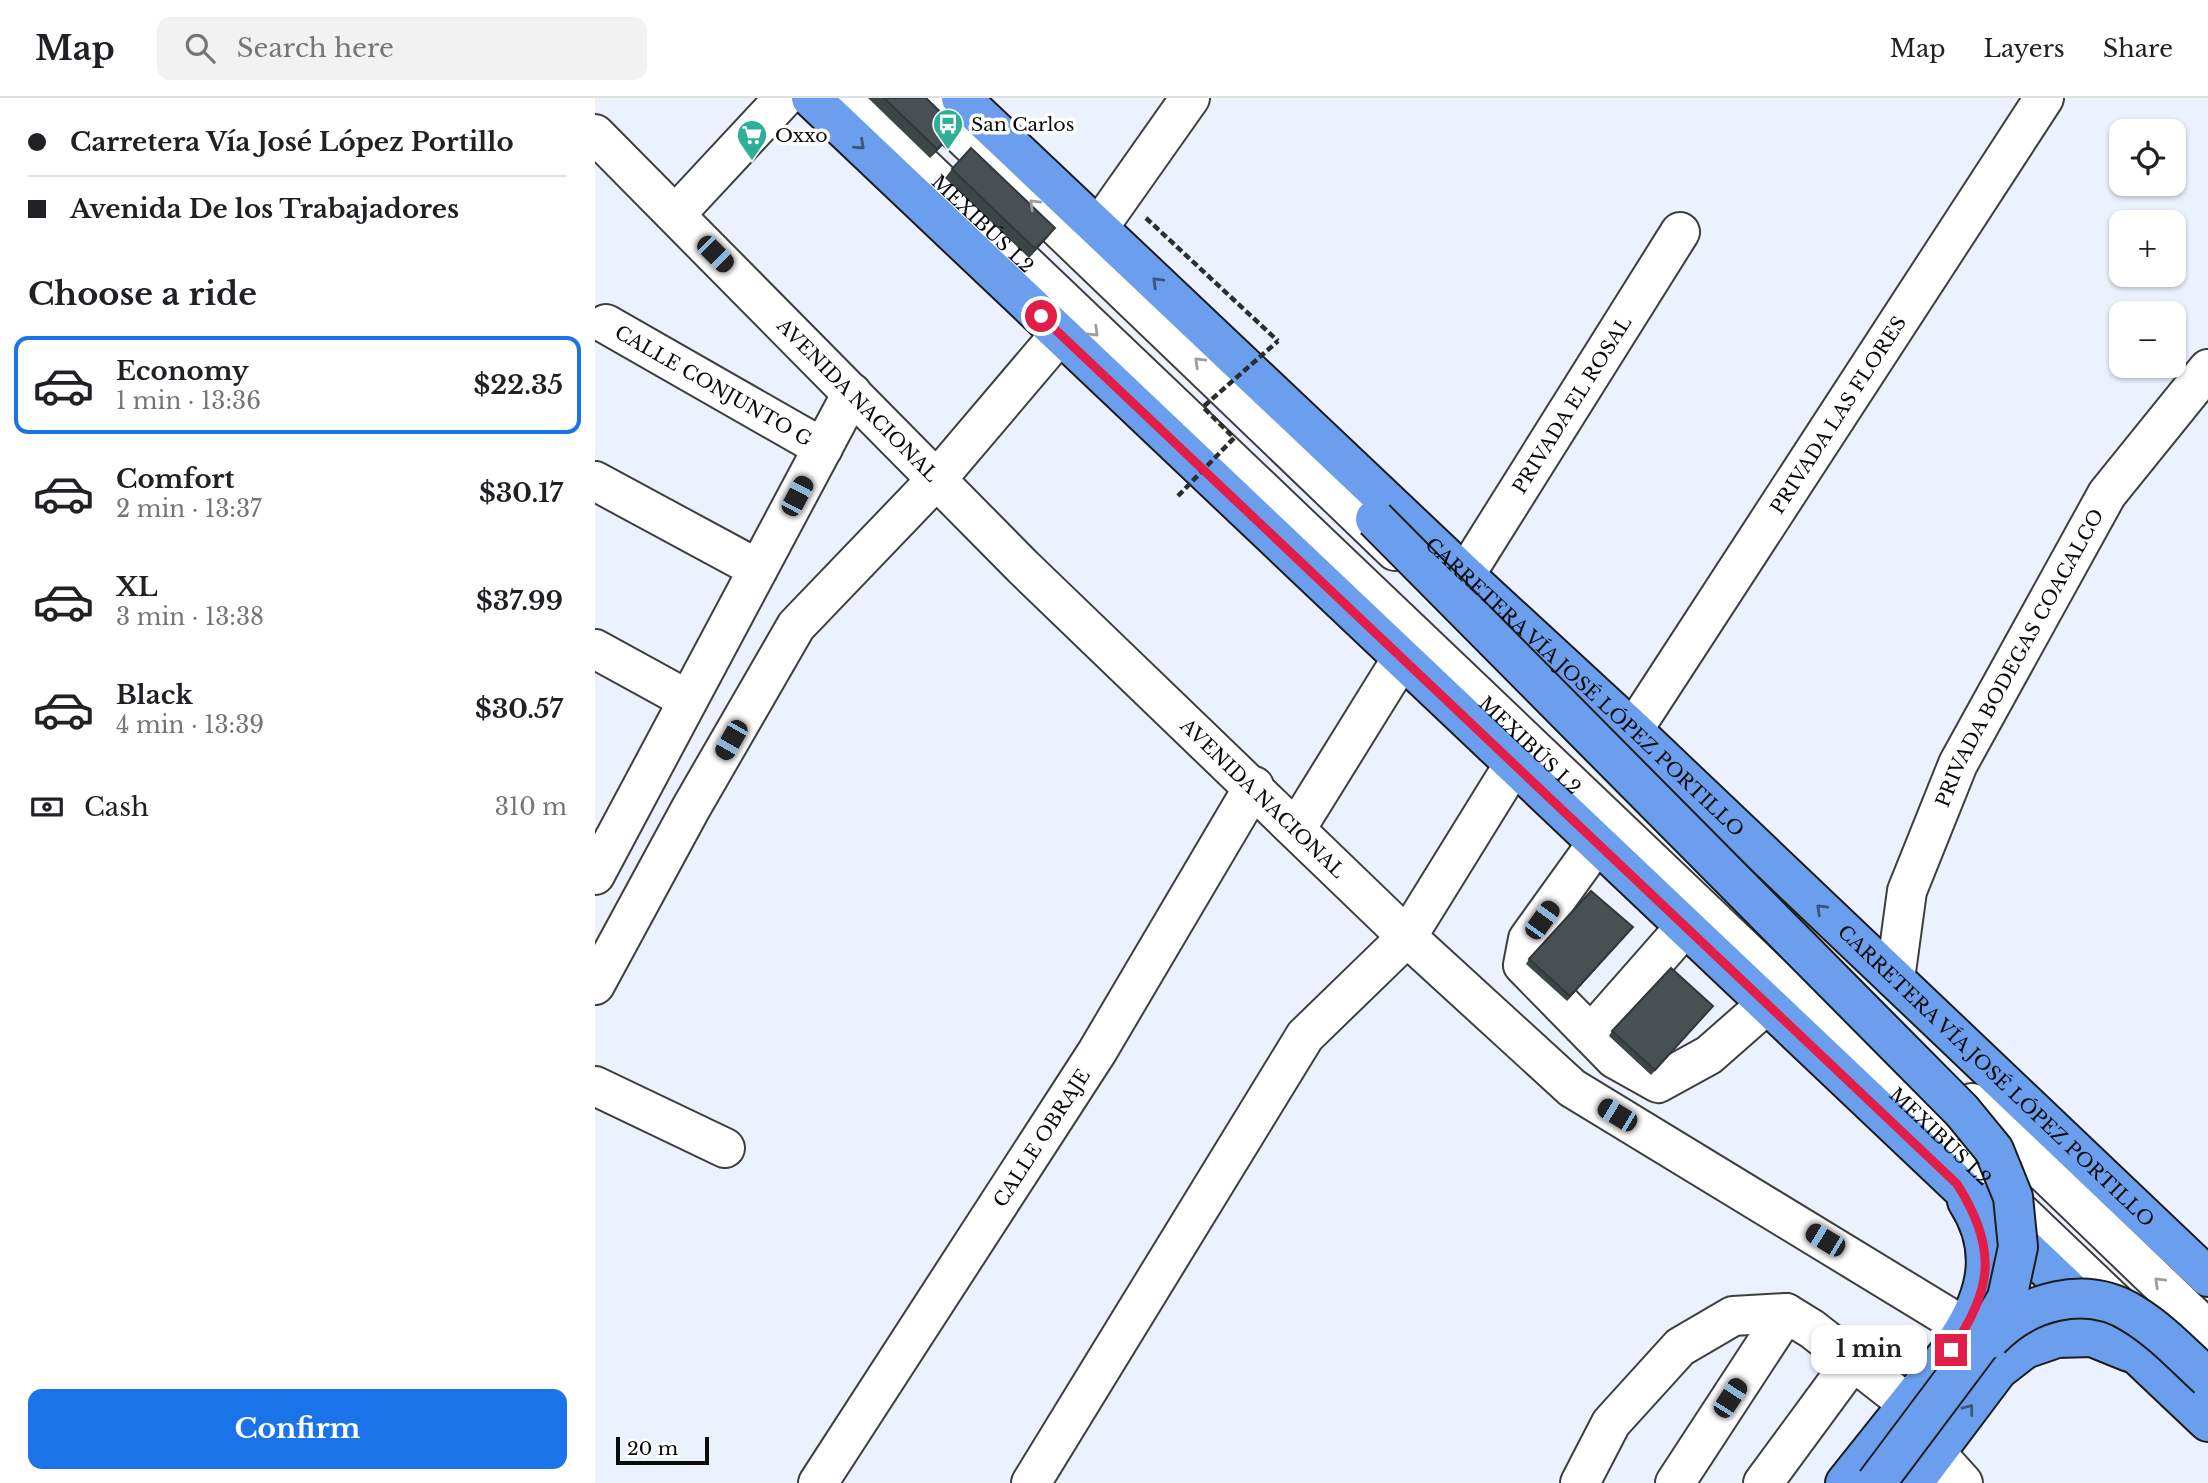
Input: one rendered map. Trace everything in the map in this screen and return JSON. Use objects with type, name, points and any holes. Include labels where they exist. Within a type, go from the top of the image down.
[{"type":"main road","points":[[811,98],[2208,1422]]},
{"type":"main road","name":"CARRETERA VÍA JOSÉ LÓPEZ PORTILLO","points":[[961,98],[1895,979],[2204,1263]]},
{"type":"main road","points":[[1186,310],[1375,519],[1962,1111],[1994,1150],[2013,1197],[2017,1235],[2018,1247],[2007,1297],[1978,1347],[1876,1483]]},
{"type":"main road","points":[[1845,1483],[1967,1327],[1985,1286],[1986,1250],[1976,1215],[1957,1184]]},
{"type":"main road","points":[[1867,1483],[1992,1336],[2014,1316],[2047,1302],[2079,1298],[2107,1303],[2130,1312],[2208,1378]]},
{"type":"main road","points":[[1913,1483],[1998,1370],[2025,1349],[2057,1338],[2092,1337],[2125,1349],[2154,1371]]},
{"type":"street","points":[[676,214],[784,98]]},
{"type":"street","name":"MEXIBÚS L2","points":[[851,98],[2208,1391]]},
{"type":"street","points":[[923,98],[2208,1329]]},
{"type":"street","points":[[1098,227],[1190,98]]},
{"type":"street","name":"PRIVADA LAS FLORES","points":[[1633,730],[2044,98]]},
{"type":"street","name":"AVENIDA NACIONAL","points":[[595,134],[1023,567],[1254,786],[1407,937],[1572,1088],[1967,1327],[2013,1358]]},
{"type":"street","name":"PRIVADA EL ROSAL","points":[[1465,575],[1680,232]]},
{"type":"street","name":"CALLE CONJUNTO G","points":[[606,324],[823,448]]},
{"type":"street","points":[[595,985],[691,808],[796,626],[937,479],[1060,334]]},
{"type":"street","name":"PRIVADA BODEGAS COACALCO","points":[[1895,979],[1907,891],[1958,764],[2107,494],[2208,369]]},
{"type":"street","points":[[595,876],[608,818],[688,700],[852,393]]},
{"type":"street","points":[[595,481],[758,569]]},
{"type":"street","points":[[595,649],[688,700]]},
{"type":"street","points":[[1296,829],[1402,658]]},
{"type":"street","points":[[1031,1483],[1305,1037],[1407,937],[1514,764]]},
{"type":"street","name":"CALLE OBRAJE","points":[[819,1482],[1097,1052],[1254,786]]},
{"type":"street","points":[[1597,843],[1528,939],[1524,965],[1615,1059],[1658,1083],[1709,1055],[1767,1004]]},
{"type":"street","points":[[1591,1034],[1685,927]]},
{"type":"street","points":[[595,1086],[725,1148]]},
{"type":"street","points":[[1675,1483],[1786,1314]]},
{"type":"street","points":[[1580,1483],[1611,1423],[1680,1347],[1733,1316],[1786,1314],[1812,1329],[1908,1404],[1936,1453],[1962,1483]]},
{"type":"street","points":[[1763,1483],[1852,1362]]},
{"type":"path","points":[[1140,212],[1278,341],[1203,407],[1234,438],[1178,496]]},
{"type":"building","points":[[884,98],[926,98],[957,128],[937,149]]},
{"type":"building","points":[[971,148],[1055,228],[1035,249],[952,169]]},
{"type":"building","points":[[1591,891],[1633,927],[1570,996],[1529,959]]},
{"type":"building","points":[[1671,968],[1713,1006],[1655,1070],[1612,1031]]},
{"type":"place","name":"San Carlos","points":[[948,151]]},
{"type":"place","name":"Oxxo","points":[[752,162]]},
{"type":"route","points":[[1041,316],[1957,1184],[1976,1215],[1986,1250],[1985,1286],[1967,1327],[1951,1350]]}]
